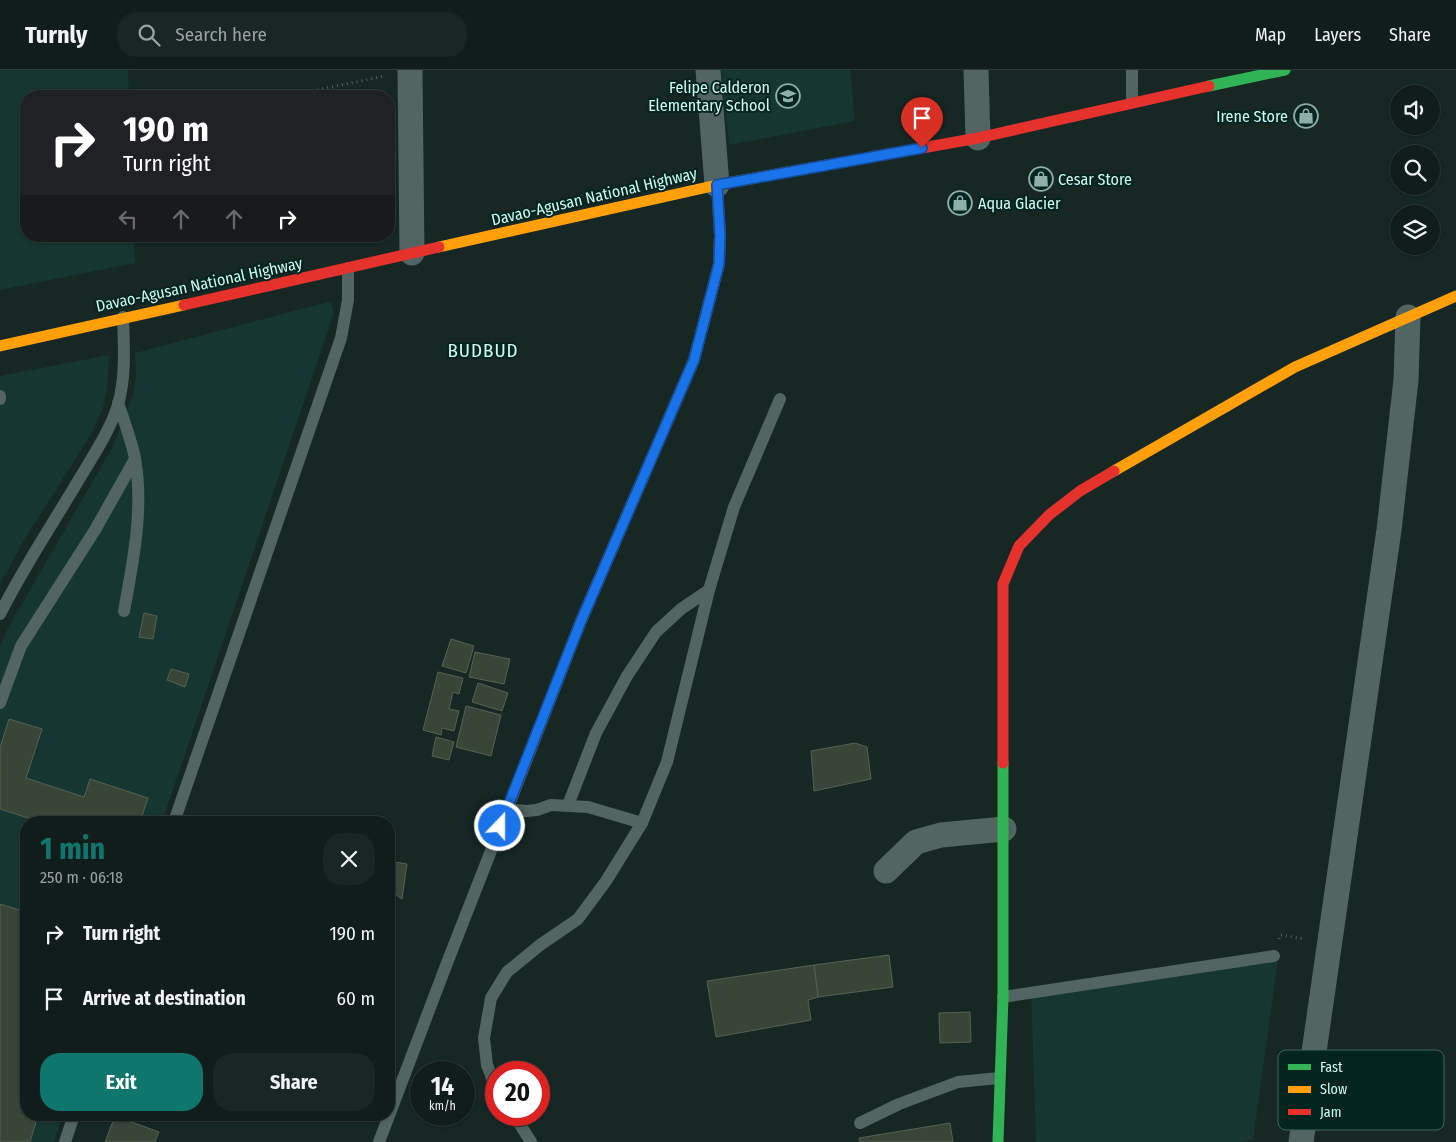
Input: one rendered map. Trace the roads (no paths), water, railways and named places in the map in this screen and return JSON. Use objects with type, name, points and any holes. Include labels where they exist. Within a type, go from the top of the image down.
[{"type":"main road","name":"Davao-Agusan National Highway","points":[[0,346],[717,185],[978,138],[1132,102],[1285,70]]},
{"type":"main road","points":[[998,1142],[1004,829],[1003,584],[1020,546],[1049,515],[1080,491],[1295,367],[1456,296]]},
{"type":"street","points":[[410,70],[412,253]]},
{"type":"street","points":[[708,70],[717,185]]},
{"type":"street","points":[[976,70],[978,138]]},
{"type":"street","points":[[1314,1050],[1389,530],[1406,380],[1408,317]]},
{"type":"street","points":[[886,871],[916,842],[941,834],[1004,829]]},
{"type":"lane","points":[[1132,70],[1132,102]]},
{"type":"lane","points":[[395,1098],[581,621],[694,360],[719,264],[720,235],[717,185]]},
{"type":"lane","points":[[176,816],[341,338],[348,300],[348,268]]},
{"type":"lane","points":[[0,614],[15,585],[112,422],[118,403],[123,375],[123,317]]},
{"type":"lane","points":[[487,1061],[484,1038],[492,998],[507,972],[540,945],[578,919],[606,881],[642,823],[667,762],[709,590],[734,507],[780,399]]},
{"type":"lane","points":[[118,403],[130,436],[135,459],[138,510],[133,561],[124,611]]},
{"type":"lane","points":[[0,702],[21,646],[95,530],[135,459]]},
{"type":"lane","points":[[568,805],[596,733],[627,676],[651,639],[680,609],[709,590]]},
{"type":"lane","points":[[507,809],[526,811],[552,805],[588,807],[642,823]]},
{"type":"lane","points":[[1002,997],[1274,956]]},
{"type":"lane","points":[[860,1123],[899,1104],[958,1082],[999,1078]]},
{"type":"lane","points":[[65,1142],[72,1121]]},
{"type":"lane","points":[[378,1142],[386,1121]]},
{"type":"lane","points":[[521,1126],[531,1142]]},
{"type":"place","name":"Felipe Calderon Elementary School","points":[[788,96]]},
{"type":"place","name":"Irene Store","points":[[1306,116]]},
{"type":"place","name":"Cesar Store","points":[[1041,179]]},
{"type":"place","name":"Aqua Glacier","points":[[960,203]]},
{"type":"district","name":"BUDBUD","points":[[483,350]]}]
